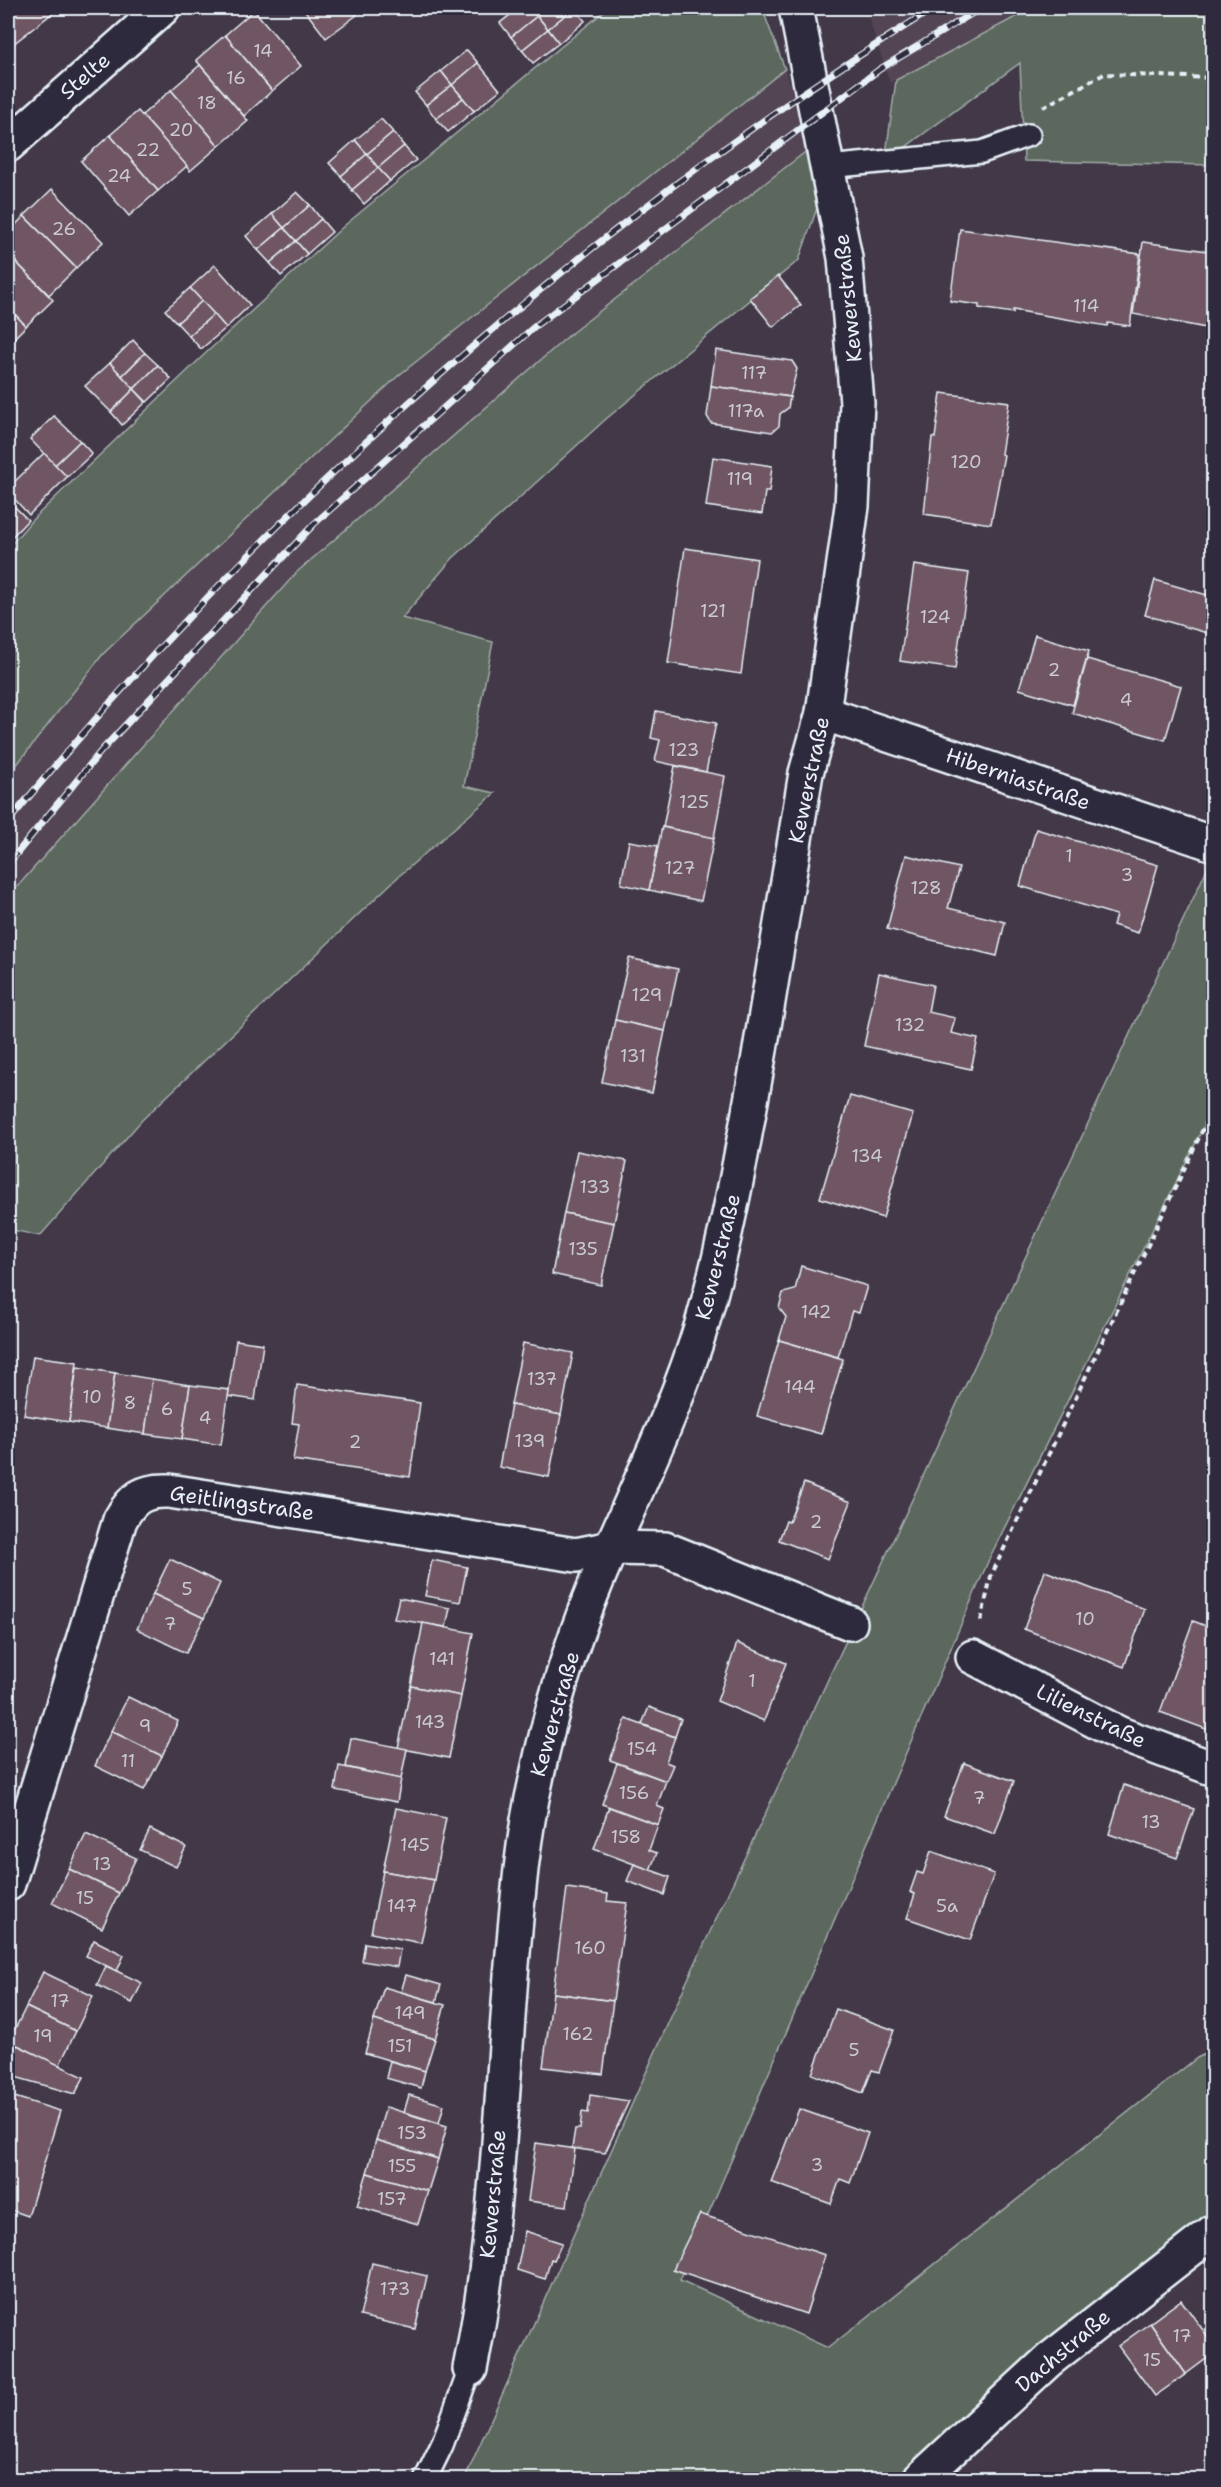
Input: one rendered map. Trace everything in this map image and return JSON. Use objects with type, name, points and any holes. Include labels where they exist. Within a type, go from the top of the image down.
[{"type":"street","name":"Stelte","points":[[8,145],[163,8]]},
{"type":"street","name":"Kewerstraße","points":[[470,2369],[484,2288],[492,2221],[524,1845],[547,1730],[583,1618],[672,1408],[692,1353],[713,1283],[741,1156],[806,773],[824,713],[852,506],[857,426],[852,323],[845,258],[796,8]]},
{"type":"street","name":"Hiberniastraße","points":[[824,713],[1214,844]]},
{"type":"street","name":"Geitlingstraße","points":[[8,1884],[120,1520],[129,1503],[139,1494],[155,1490],[169,1491],[576,1555],[612,1548]]},
{"type":"street","points":[[612,1548],[665,1549],[850,1623]]},
{"type":"street","name":"Lilienstraße","points":[[973,1657],[1120,1734],[1214,1769]]},
{"type":"street","name":"Dachstraße","points":[[919,2480],[1049,2360],[1214,2231]]},
{"type":"lane","points":[[828,167],[982,152],[1029,135]]},
{"type":"lane","name":"Kewerstraße","points":[[425,2480],[446,2434],[470,2369]]},
{"type":"path","points":[[1029,135],[1039,109],[1104,74],[1214,78]]},
{"type":"path","points":[[973,1657],[991,1576],[1214,1106]]},
{"type":"shaded area","points":[[762,8],[813,146],[574,331],[297,572],[8,897],[8,657]]},
{"type":"shaded area","points":[[881,8],[1033,8],[890,83],[869,19]]},
{"type":"green space","points":[[608,8],[762,8],[785,69],[398,376],[103,654],[8,776],[8,548],[32,520],[206,353],[345,225]]},
{"type":"green space","points":[[1033,8],[1213,8],[1213,165],[1024,161],[1020,63],[885,162],[896,80]]},
{"type":"green space","points":[[813,146],[824,188],[799,260],[606,419],[452,559],[402,618],[493,642],[464,786],[495,793],[399,876],[142,1120],[40,1236],[8,1229],[8,897],[297,572],[574,331]]},
{"type":"green space","points":[[1213,856],[1213,1108],[990,1557],[680,2280],[828,2348],[1197,2058],[1213,2050],[1213,2211],[1054,2333],[896,2479],[464,2480],[687,1981]]},
{"type":"building","points":[[8,8],[59,8],[8,48]]},
{"type":"building","points":[[303,8],[351,8],[357,15],[326,38]]},
{"type":"building","points":[[519,8],[530,8],[537,16],[511,37],[500,23]]},
{"type":"building","points":[[547,8],[574,8],[548,29],[537,16]]},
{"type":"building","points":[[574,8],[585,21],[559,43],[548,29]]},
{"type":"building","points":[[254,10],[301,66],[272,91],[225,35]]},
{"type":"building","points":[[537,16],[548,29],[522,50],[511,37]]},
{"type":"building","points":[[548,29],[559,43],[533,63],[522,50]]},
{"type":"building","points":[[225,35],[272,91],[244,116],[196,60]]},
{"type":"building","points":[[467,50],[478,63],[452,85],[441,71]]},
{"type":"building","points":[[478,63],[500,90],[474,111],[452,85]]},
{"type":"building","points":[[200,65],[248,121],[219,146],[171,90]]},
{"type":"building","points":[[441,71],[452,85],[426,105],[415,92]]},
{"type":"building","points":[[452,85],[463,98],[436,119],[426,105]]},
{"type":"building","points":[[171,90],[219,146],[190,171],[142,115]]},
{"type":"building","points":[[463,98],[474,111],[448,132],[436,119]]},
{"type":"building","points":[[138,111],[187,166],[158,191],[110,135]]},
{"type":"building","points":[[381,119],[393,132],[367,154],[355,140]]},
{"type":"building","points":[[393,132],[404,146],[378,168],[367,154]]},
{"type":"building","points":[[110,135],[158,191],[129,216],[81,161]]},
{"type":"building","points":[[355,140],[367,154],[341,176],[329,163]]},
{"type":"building","points":[[404,146],[416,160],[390,181],[378,168]]},
{"type":"building","points":[[367,154],[378,168],[352,190],[341,176]]},
{"type":"building","points":[[378,168],[390,181],[364,204],[352,190]]},
{"type":"building","points":[[52,189],[103,242],[76,268],[24,216]]},
{"type":"building","points":[[297,192],[310,205],[284,228],[272,214]]},
{"type":"building","points":[[310,205],[321,219],[296,241],[284,228]]},
{"type":"building","points":[[272,214],[284,228],[258,250],[246,236]]},
{"type":"building","points":[[24,216],[76,268],[49,295],[8,254],[8,233]]},
{"type":"building","points":[[321,219],[332,232],[307,254],[296,241]]},
{"type":"building","points":[[284,228],[296,241],[270,263],[258,250]]},
{"type":"building","points":[[960,229],[1140,254],[1130,326],[1108,323],[1107,326],[1013,310],[1013,313],[950,301]]},
{"type":"building","points":[[296,241],[307,254],[281,276],[270,263]]},
{"type":"building","points":[[1143,242],[1214,252],[1214,326],[1206,325],[1206,328],[1133,314]]},
{"type":"building","points":[[8,254],[53,300],[26,326],[8,307]]},
{"type":"building","points":[[215,265],[250,305],[226,328],[190,288]]},
{"type":"building","points":[[778,276],[801,305],[773,327],[750,298]]},
{"type":"building","points":[[190,288],[202,301],[177,323],[165,310]]},
{"type":"building","points":[[202,301],[214,314],[189,336],[177,323]]},
{"type":"building","points":[[8,307],[26,326],[8,344]]},
{"type":"building","points":[[214,314],[226,328],[201,349],[189,336]]},
{"type":"building","points":[[133,340],[145,353],[122,376],[110,363]]},
{"type":"building","points":[[716,350],[792,361],[797,369],[790,397],[711,386]]},
{"type":"building","points":[[145,353],[158,365],[134,389],[122,376]]},
{"type":"building","points":[[110,363],[134,389],[111,412],[85,386]]},
{"type":"building","points":[[158,365],[171,379],[147,402],[134,389]]},
{"type":"building","points":[[711,386],[790,397],[788,408],[780,414],[779,426],[772,432],[711,423],[707,416]]},
{"type":"building","points":[[134,389],[146,402],[122,425],[111,412]]},
{"type":"building","points":[[941,393],[1009,402],[1001,454],[1004,455],[991,524],[924,514],[932,437],[935,438]]},
{"type":"building","points":[[54,416],[80,441],[55,465],[30,439]]},
{"type":"building","points":[[80,441],[92,454],[67,477],[55,465]]},
{"type":"building","points":[[44,453],[67,477],[29,515],[8,492],[8,488]]},
{"type":"building","points":[[713,457],[772,466],[769,492],[765,492],[762,514],[706,506]]},
{"type":"building","points":[[8,500],[28,520],[8,541]]},
{"type":"building","points":[[685,548],[757,559],[741,674],[668,663]]},
{"type":"building","points":[[914,565],[969,573],[955,669],[900,661]]},
{"type":"building","points":[[1155,580],[1214,597],[1214,635],[1145,615]]},
{"type":"building","points":[[1035,635],[1089,651],[1073,705],[1019,689]]},
{"type":"building","points":[[1087,659],[1181,686],[1165,740],[1072,713]]},
{"type":"building","points":[[656,711],[716,723],[706,772],[655,761],[660,740],[651,738]]},
{"type":"building","points":[[675,766],[725,776],[714,838],[663,827]]},
{"type":"building","points":[[662,827],[714,838],[701,901],[649,890]]},
{"type":"building","points":[[1036,829],[1158,865],[1138,933],[1113,925],[1116,915],[1020,886]]},
{"type":"building","points":[[629,841],[658,846],[649,890],[621,884]]},
{"type":"building","points":[[906,855],[959,868],[948,908],[1005,922],[997,956],[887,929]]},
{"type":"building","points":[[629,958],[678,969],[665,1031],[615,1020]]},
{"type":"building","points":[[879,973],[933,985],[928,1012],[955,1018],[951,1033],[978,1039],[971,1069],[864,1046]]},
{"type":"building","points":[[615,1020],[665,1031],[652,1093],[602,1082]]},
{"type":"building","points":[[850,1096],[913,1114],[883,1218],[820,1198]]},
{"type":"building","points":[[577,1151],[627,1161],[614,1223],[564,1213]]},
{"type":"building","points":[[564,1213],[614,1223],[601,1285],[552,1274]]},
{"type":"building","points":[[801,1266],[867,1286],[859,1313],[852,1311],[838,1357],[779,1340],[786,1317],[779,1308],[783,1293],[795,1290]]},
{"type":"building","points":[[236,1340],[263,1344],[255,1400],[228,1396]]},
{"type":"building","points":[[779,1340],[843,1359],[821,1434],[757,1416]]},
{"type":"building","points":[[523,1343],[573,1353],[561,1415],[511,1405]]},
{"type":"building","points":[[33,1356],[77,1362],[69,1422],[24,1415]]},
{"type":"building","points":[[77,1367],[115,1373],[107,1428],[69,1422]]},
{"type":"building","points":[[115,1373],[152,1379],[145,1434],[107,1428]]},
{"type":"building","points":[[152,1379],[190,1385],[182,1439],[145,1434]]},
{"type":"building","points":[[190,1385],[229,1390],[221,1445],[182,1439]]},
{"type":"building","points":[[297,1385],[420,1403],[410,1477],[293,1460],[299,1424],[292,1423]]},
{"type":"building","points":[[511,1405],[561,1415],[549,1477],[499,1467]]},
{"type":"building","points":[[804,1483],[851,1502],[828,1559],[779,1540],[786,1521],[789,1522]]},
{"type":"building","points":[[170,1559],[220,1583],[204,1618],[153,1594]]},
{"type":"building","points":[[432,1560],[467,1567],[460,1602],[425,1596]]},
{"type":"building","points":[[1045,1571],[1145,1609],[1124,1667],[1024,1629]]},
{"type":"building","points":[[153,1594],[204,1618],[186,1653],[137,1629]]},
{"type":"building","points":[[399,1598],[450,1608],[446,1627],[394,1619]]},
{"type":"building","points":[[1193,1621],[1214,1629],[1214,1732],[1160,1712]]},
{"type":"building","points":[[423,1623],[473,1633],[461,1696],[411,1686]]},
{"type":"building","points":[[737,1643],[786,1663],[764,1721],[717,1701]]},
{"type":"building","points":[[411,1686],[461,1696],[449,1758],[398,1748]]},
{"type":"building","points":[[128,1697],[178,1721],[162,1756],[111,1731]]},
{"type":"building","points":[[649,1707],[681,1719],[675,1737],[642,1724]]},
{"type":"building","points":[[626,1719],[675,1737],[666,1762],[673,1765],[666,1781],[610,1760]]},
{"type":"building","points":[[111,1731],[162,1756],[144,1790],[95,1766]]},
{"type":"building","points":[[351,1738],[407,1749],[401,1779],[346,1767]]},
{"type":"building","points":[[617,1763],[666,1781],[657,1806],[664,1809],[658,1825],[602,1804]]},
{"type":"building","points":[[964,1763],[1014,1781],[995,1834],[944,1816]]},
{"type":"building","points":[[339,1766],[401,1779],[397,1802],[335,1790]]},
{"type":"building","points":[[1124,1785],[1194,1809],[1177,1858],[1109,1834]]},
{"type":"building","points":[[609,1807],[658,1825],[649,1850],[657,1853],[650,1870],[594,1849]]},
{"type":"building","points":[[396,1808],[446,1818],[434,1880],[383,1871]]},
{"type":"building","points":[[150,1829],[186,1847],[176,1867],[140,1850]]},
{"type":"building","points":[[86,1834],[136,1858],[119,1893],[69,1869]]},
{"type":"building","points":[[931,1851],[994,1874],[970,1940],[907,1918],[915,1894],[910,1892],[917,1872],[923,1874]]},
{"type":"building","points":[[634,1864],[670,1877],[664,1895],[627,1881]]},
{"type":"building","points":[[69,1869],[119,1893],[102,1928],[52,1903]]},
{"type":"building","points":[[383,1871],[434,1880],[421,1943],[371,1933]]},
{"type":"building","points":[[567,1888],[608,1894],[607,1901],[627,1903],[613,2001],[553,1993]]},
{"type":"building","points":[[94,1940],[124,1955],[117,1971],[86,1956]]},
{"type":"building","points":[[365,1943],[400,1949],[397,1967],[362,1961]]},
{"type":"building","points":[[106,1966],[142,1983],[132,2003],[97,1985]]},
{"type":"building","points":[[43,1972],[93,1996],[76,2031],[26,2007]]},
{"type":"building","points":[[406,1975],[441,1985],[436,2002],[401,1992]]},
{"type":"building","points":[[384,1987],[445,2005],[435,2039],[374,2020]]},
{"type":"building","points":[[553,1993],[613,2001],[603,2074],[543,2067]]},
{"type":"building","points":[[26,2007],[76,2031],[59,2066],[9,2041]]},
{"type":"building","points":[[836,2009],[894,2030],[879,2072],[872,2070],[863,2093],[812,2074]]},
{"type":"building","points":[[374,2020],[435,2039],[425,2071],[365,2053]]},
{"type":"building","points":[[17,2045],[84,2077],[75,2094],[8,2075],[8,2067]]},
{"type":"building","points":[[390,2061],[425,2071],[421,2088],[386,2078]]},
{"type":"building","points":[[8,2095],[60,2111],[28,2216],[8,2209]]},
{"type":"building","points":[[409,2095],[444,2105],[439,2123],[404,2112]]},
{"type":"building","points":[[590,2095],[629,2101],[605,2153],[572,2148],[575,2129],[580,2129],[582,2112],[588,2113]]},
{"type":"building","points":[[386,2107],[447,2126],[438,2159],[376,2140]]},
{"type":"building","points":[[799,2109],[868,2133],[850,2183],[840,2179],[831,2204],[771,2182]]},
{"type":"building","points":[[376,2140],[438,2159],[428,2191],[367,2173]]},
{"type":"building","points":[[536,2143],[575,2149],[567,2206],[528,2201]]},
{"type":"building","points":[[367,2173],[428,2191],[418,2224],[357,2206]]},
{"type":"building","points":[[700,2214],[825,2255],[806,2314],[673,2269]]},
{"type":"building","points":[[525,2231],[562,2243],[554,2260],[551,2259],[545,2279],[517,2270]]},
{"type":"building","points":[[372,2263],[427,2276],[415,2329],[360,2316]]},
{"type":"building","points":[[1181,2300],[1214,2345],[1214,2353],[1186,2374],[1150,2323]]},
{"type":"building","points":[[1150,2323],[1186,2374],[1155,2396],[1118,2346]]},
{"type":"railway","points":[[8,822],[108,705],[214,591],[323,482],[438,377],[556,277],[678,182],[804,92],[934,8]]},
{"type":"railway","points":[[8,864],[102,750],[314,524],[535,326],[880,69],[981,8]]}]
